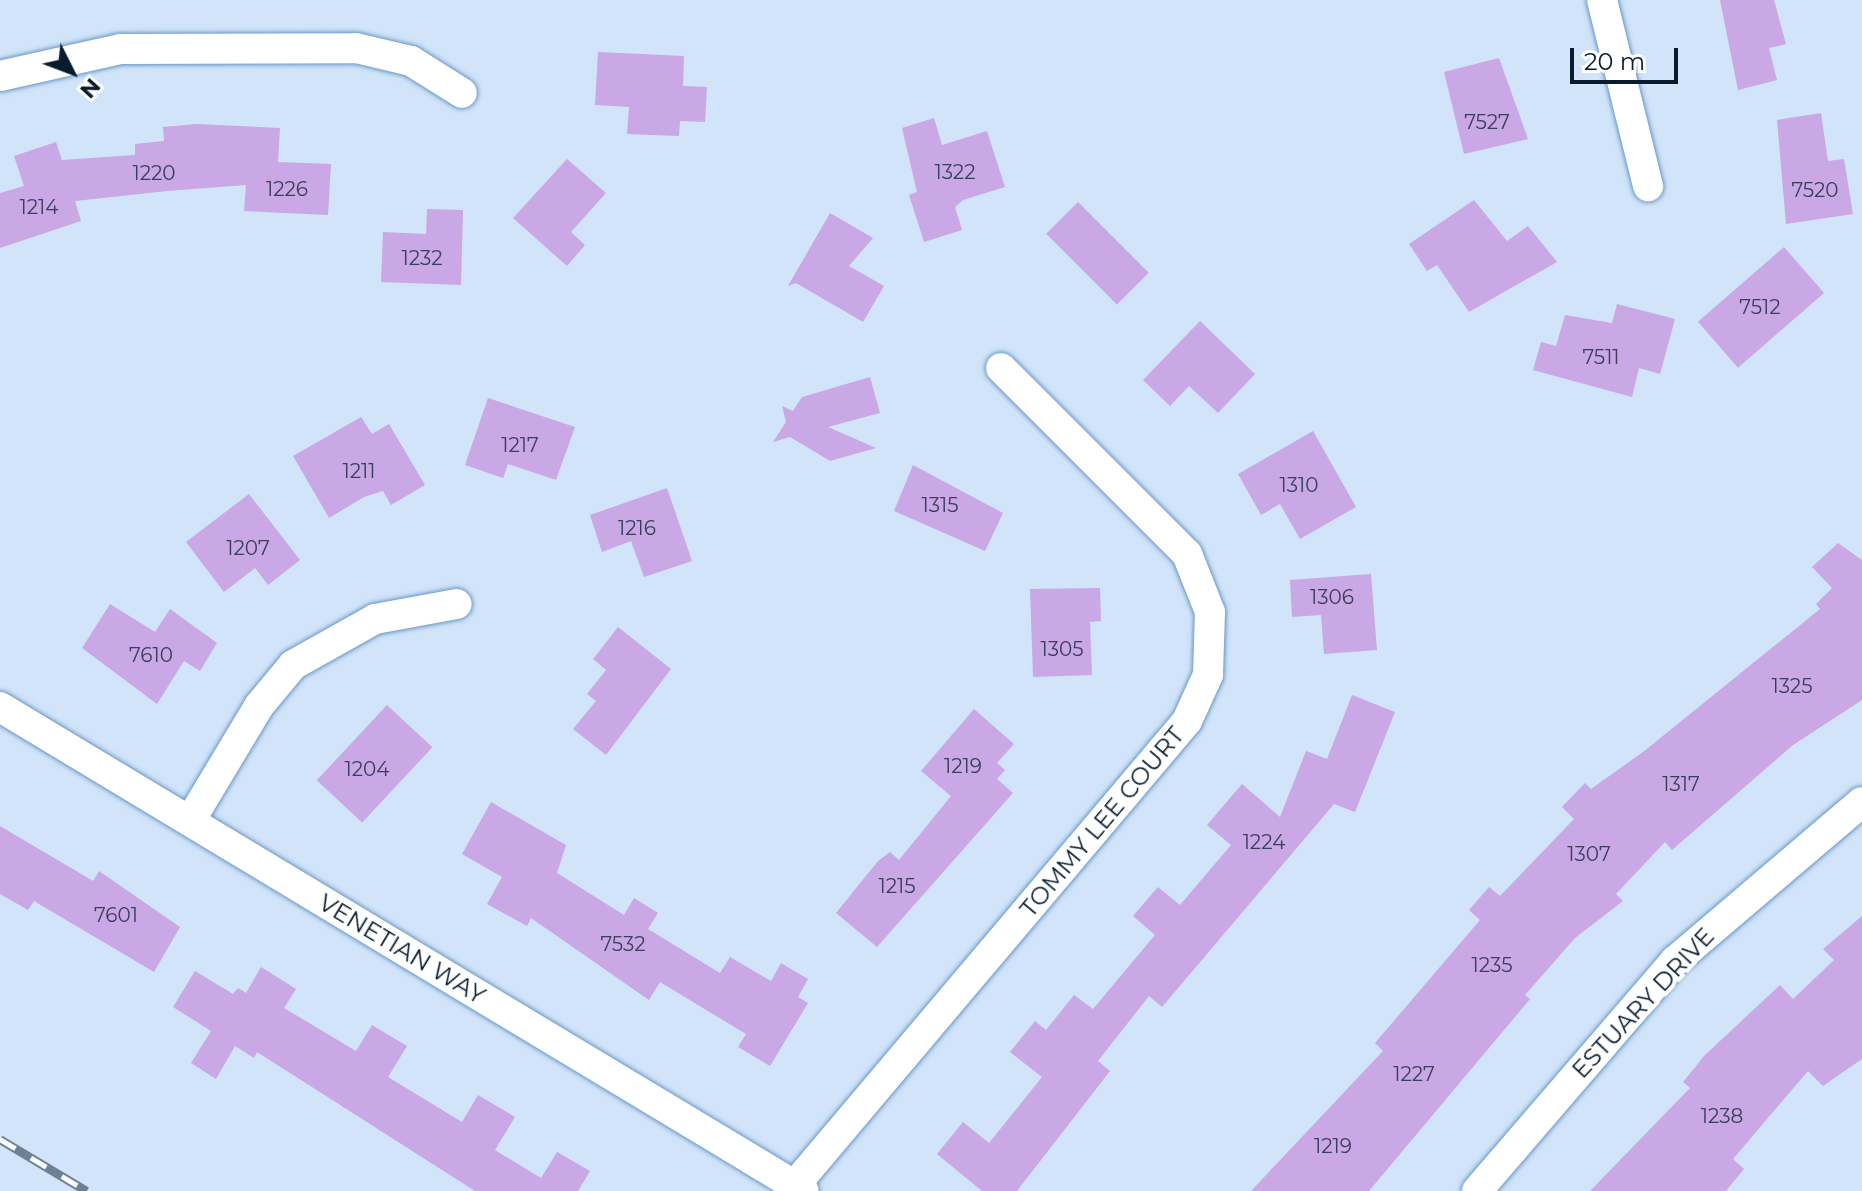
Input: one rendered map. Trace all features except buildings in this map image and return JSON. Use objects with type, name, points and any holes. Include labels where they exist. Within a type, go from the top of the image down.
[{"type":"street","points":[[1602,0],[1648,186]]},
{"type":"street","points":[[0,76],[121,49],[356,48],[411,61],[462,93]]},
{"type":"street","name":"TOMMY LEE COURT","points":[[799,1188],[1187,721],[1208,675],[1210,612],[1187,554],[1001,368]]},
{"type":"street","points":[[190,821],[259,706],[293,665],[375,619],[457,604]]},
{"type":"street","name":"VENETIAN WAY","points":[[0,707],[799,1188]]},
{"type":"street","name":"ESTUARY DRIVE","points":[[1477,1191],[1675,961],[1862,802]]},
{"type":"railway","points":[[0,1139],[87,1191]]}]
